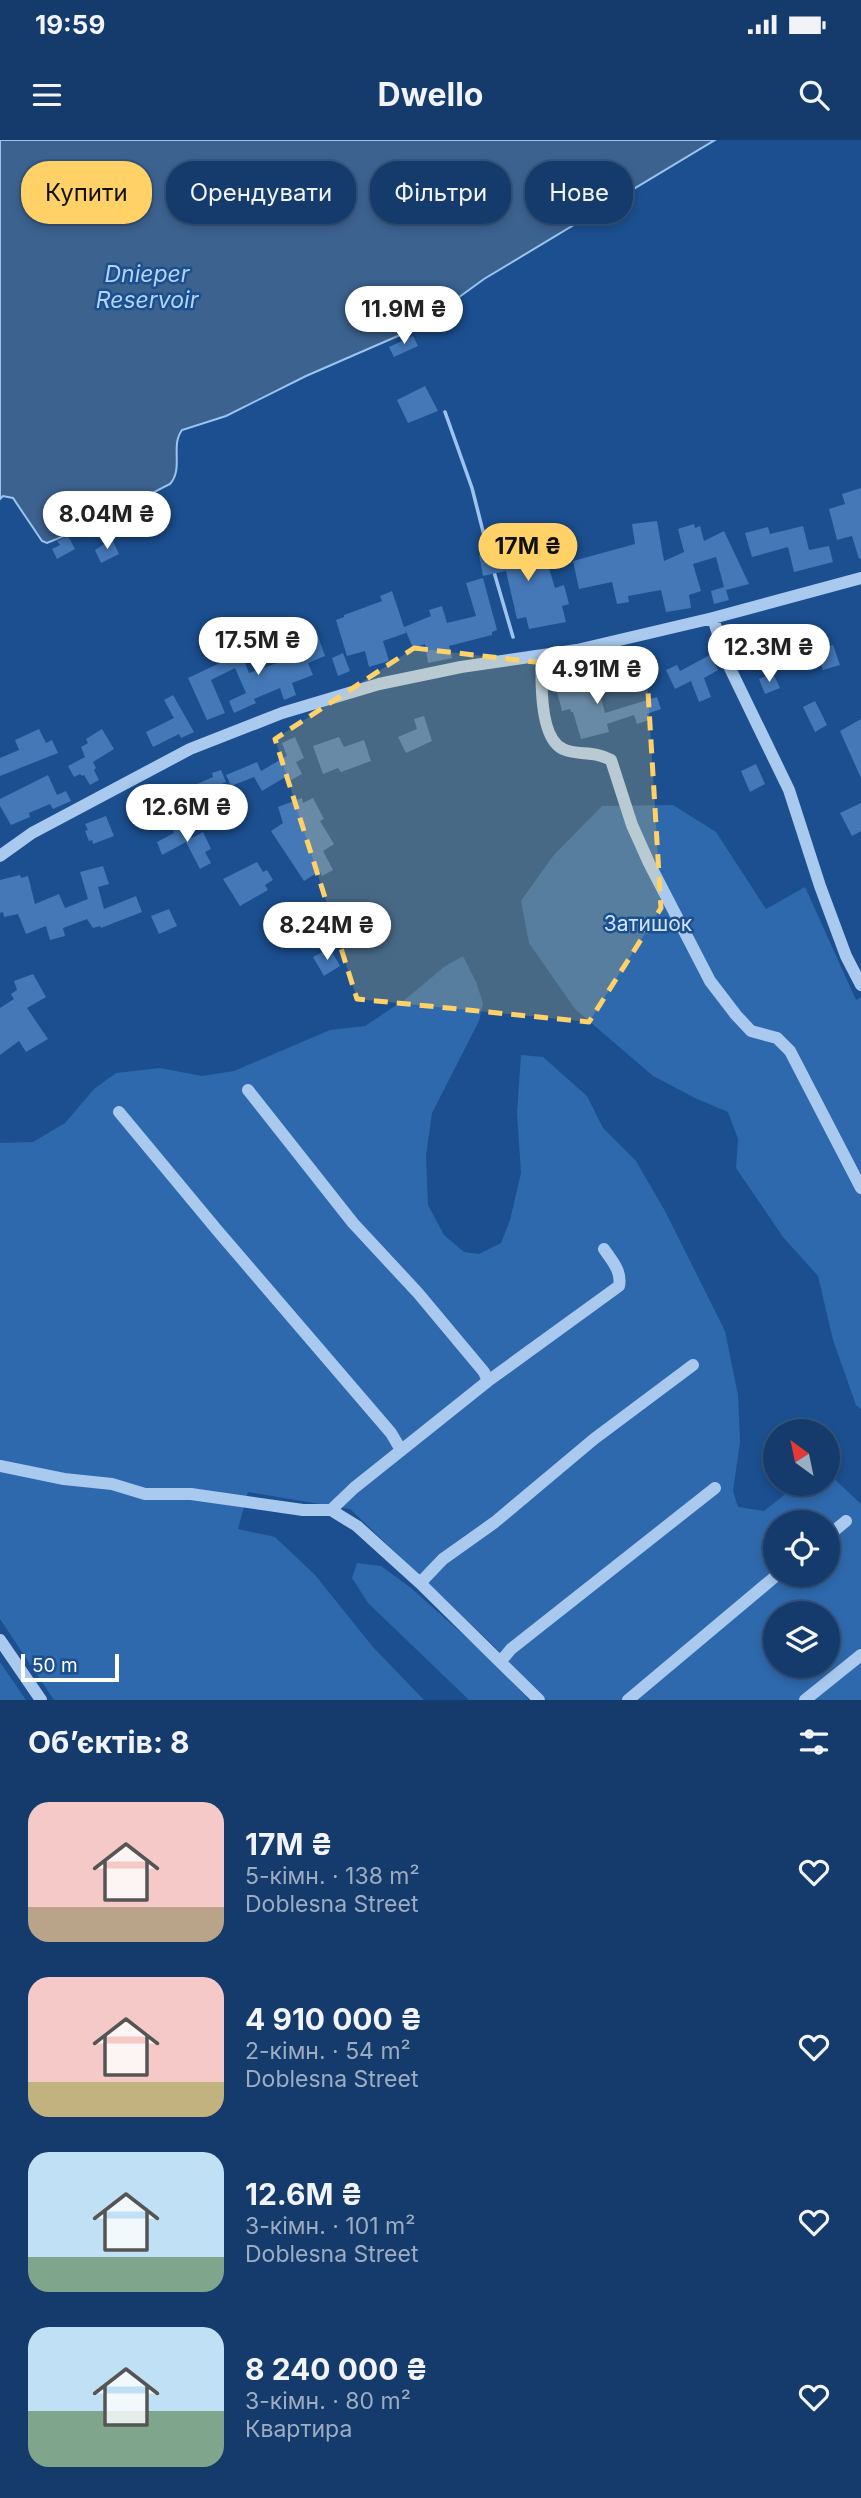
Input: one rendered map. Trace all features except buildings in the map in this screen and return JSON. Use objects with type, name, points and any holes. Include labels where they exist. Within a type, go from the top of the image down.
[{"type":"street","points":[[0,856],[32,833],[190,749],[282,713],[379,684],[461,667],[577,650],[713,618],[861,578]]},
{"type":"street","points":[[713,618],[726,660],[789,790],[820,886],[846,956],[861,985]]},
{"type":"street","points":[[542,656],[541,681],[546,726],[554,742],[563,750],[600,754],[611,760],[643,850],[710,981],[751,1031],[777,1038],[790,1051],[861,1188]]},
{"type":"street","points":[[248,1090],[345,1214],[418,1293],[484,1371],[488,1381]]},
{"type":"street","points":[[119,1112],[391,1433],[401,1450]]},
{"type":"street","points":[[331,1510],[488,1381],[619,1286],[621,1279],[617,1267],[604,1249]]},
{"type":"street","points":[[420,1583],[443,1559],[495,1522],[594,1439],[693,1365]]},
{"type":"street","points":[[0,1466],[64,1479],[112,1484],[145,1494],[191,1494],[303,1510],[331,1510],[357,1526],[420,1583],[538,1700]]},
{"type":"street","points":[[501,1661],[511,1649],[715,1488]]},
{"type":"street","points":[[840,1526],[846,1521]]},
{"type":"street","points":[[628,1700],[763,1587]]},
{"type":"street","points":[[0,1640],[41,1700]]},
{"type":"street","points":[[805,1700],[861,1655]]},
{"type":"highlighted area","points":[[414,648],[647,675],[661,908],[589,1022],[357,999],[275,739]]},
{"type":"green space","name":"Затишок","points":[[673,805],[716,832],[766,909],[805,887],[856,1000],[861,997],[861,1409],[856,1405],[833,1340],[818,1276],[783,1237],[736,1168],[738,1139],[728,1112],[653,1076],[575,1009],[529,943],[521,901],[553,856],[602,806]]},
{"type":"green space","points":[[463,956],[483,1003],[479,1021],[432,1113],[426,1156],[428,1205],[444,1235],[464,1252],[479,1254],[501,1243],[510,1220],[521,1173],[517,1113],[521,1055],[543,1057],[587,1096],[603,1128],[636,1161],[665,1211],[725,1331],[738,1395],[740,1442],[733,1491],[738,1507],[763,1511],[763,1587],[840,1587],[840,1510],[765,1510],[783,1496],[840,1496],[840,1484],[861,1504],[861,1700],[546,1700],[493,1645],[350,1509],[248,1492],[238,1529],[275,1537],[315,1575],[373,1647],[424,1700],[54,1700],[0,1619],[0,1143],[33,1142],[65,1123],[94,1089],[116,1073],[160,1068],[202,1076],[234,1071],[330,1030],[365,1026],[407,998],[444,967]]},
{"type":"green space","points":[[357,1563],[381,1566],[411,1588],[495,1663],[529,1700],[469,1700],[368,1603],[352,1578]]},
{"type":"green space","points":[[0,1662],[26,1700],[0,1700]]},
{"type":"water","name":"Dnieper Reservoir","points":[[0,140],[715,140],[633,189],[633,161],[525,161],[525,224],[575,224],[484,279],[429,319],[407,332],[306,376],[226,416],[182,430],[177,443],[176,471],[170,484],[86,527],[47,543],[42,541],[13,498],[3,496],[0,499]]},
{"type":"waterway","points":[[445,412],[472,488],[489,555]]},
{"type":"waterway","points":[[494,572],[513,637]]}]
